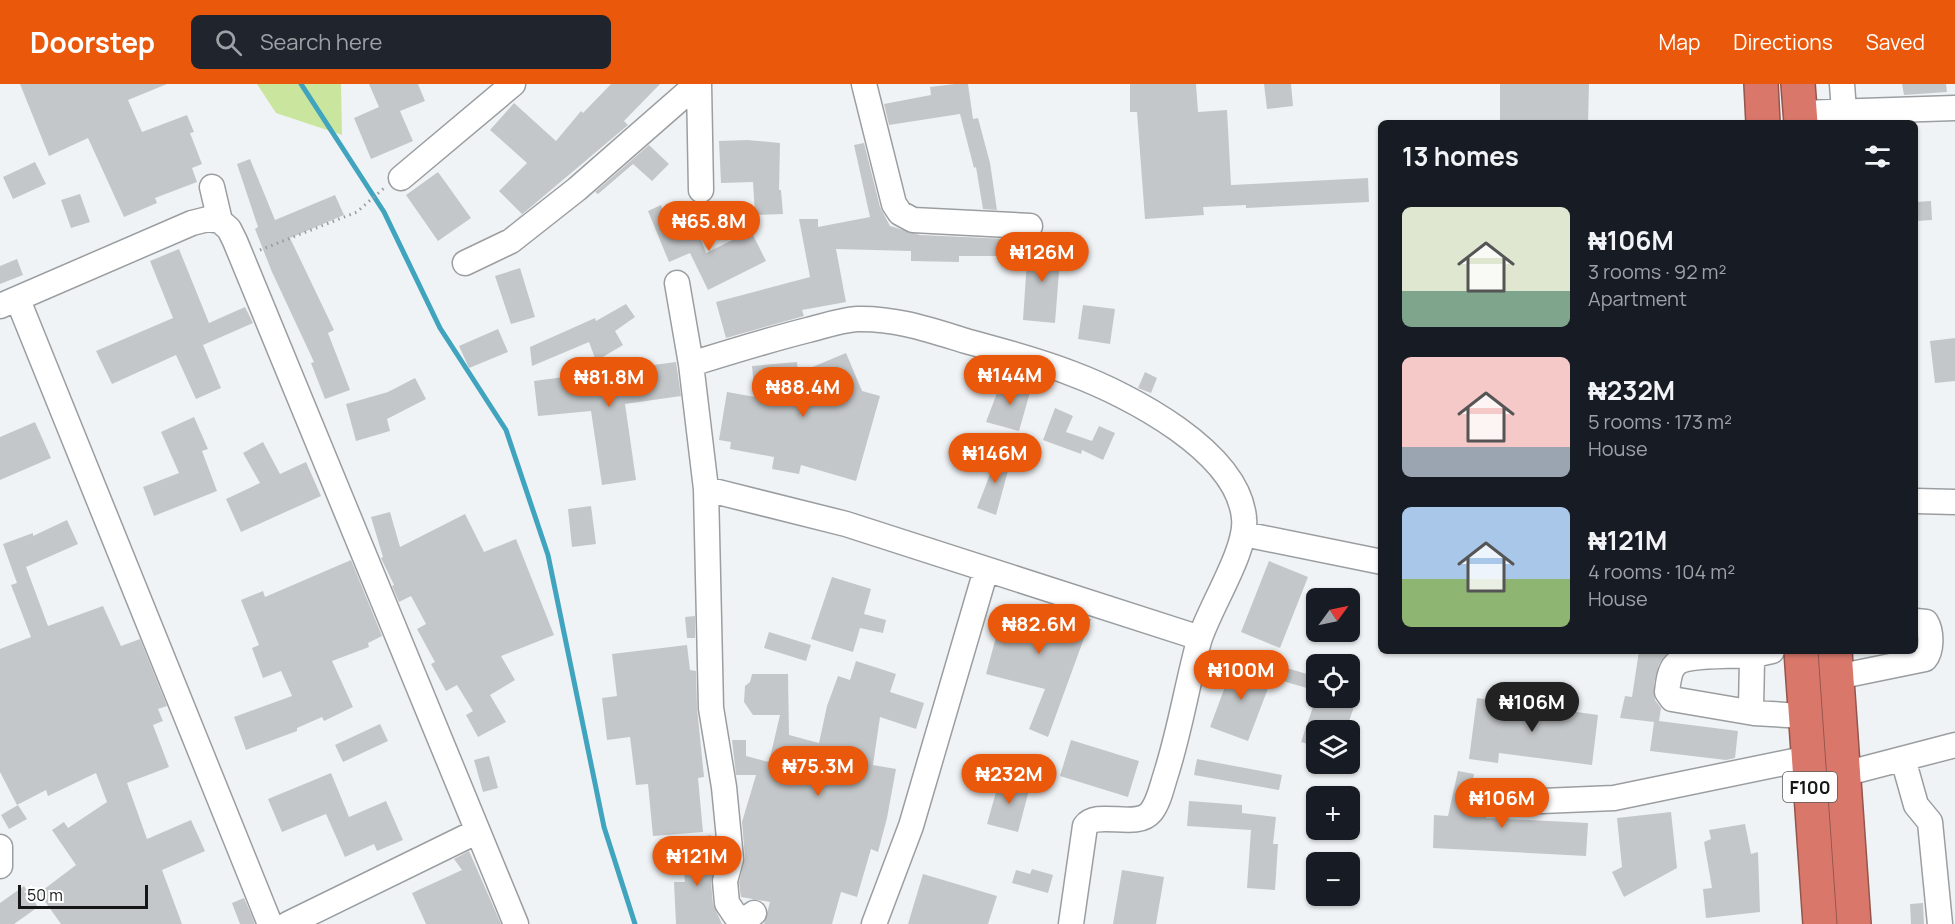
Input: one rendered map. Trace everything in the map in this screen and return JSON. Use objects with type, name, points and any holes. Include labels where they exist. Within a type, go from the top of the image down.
[{"type":"highway","points":[[1761,84],[1763,120]]},
{"type":"highway","name":"F100","points":[[1801,654],[1820,924]]},
{"type":"highway","name":"F100","points":[[1836,664],[1854,924]]},
{"type":"street","points":[[391,184],[513,84]]},
{"type":"street","points":[[698,84],[701,190]]},
{"type":"street","points":[[465,263],[512,241],[577,189],[698,84]]},
{"type":"street","points":[[864,84],[894,204],[900,213],[913,220],[1030,225]]},
{"type":"street","points":[[1842,84],[1844,111]]},
{"type":"street","points":[[1800,107],[1844,111],[1955,108]]},
{"type":"street","points":[[212,187],[220,221]]},
{"type":"street","points":[[270,924],[9,303],[192,223],[208,219],[220,221],[229,229],[240,254],[315,431],[476,832],[516,924]]},
{"type":"street","points":[[677,283],[691,364],[706,489],[711,708],[724,787],[731,859],[725,881],[727,903],[735,915],[746,919],[754,913]]},
{"type":"street","points":[[691,364],[776,338],[856,319],[916,324],[1026,357],[1112,392],[1158,417],[1197,444],[1230,477],[1239,495],[1245,521],[1244,534],[1200,638],[1174,749],[1159,796],[1150,813],[1138,819],[1093,820],[1085,826],[1071,924]]},
{"type":"street","points":[[706,489],[846,524],[1200,638]]},
{"type":"street","points":[[1918,501],[1955,502]]},
{"type":"street","points":[[1244,534],[1378,561]]},
{"type":"street","points":[[874,924],[911,826],[986,570]]},
{"type":"street","points":[[1836,664],[1925,659],[1930,649],[1929,628],[1926,622],[1918,621]]},
{"type":"street","points":[[1748,654],[1687,658],[1676,663],[1671,670],[1667,692],[1672,699],[1754,713],[1804,716]]},
{"type":"street","points":[[1754,713],[1751,695],[1752,661],[1762,654]]},
{"type":"street","points":[[1844,774],[1955,745]]},
{"type":"street","points":[[1497,803],[1614,798],[1808,758]]},
{"type":"street","points":[[1903,759],[1916,805],[1930,822],[1940,924]]},
{"type":"street","points":[[288,924],[476,832]]},
{"type":"street","points":[[0,847],[0,866]]},
{"type":"path","points":[[240,254],[264,250],[357,212],[391,184]]},
{"type":"green space","points":[[257,84],[341,84],[342,135],[276,113]]},
{"type":"building","points":[[20,84],[167,84],[128,100],[142,132],[187,115],[194,132],[190,133],[202,164],[192,168],[197,182],[155,198],[157,203],[124,217],[88,138],[49,156]]},
{"type":"building","points":[[369,84],[418,84],[425,101],[400,111],[413,141],[371,159],[354,118],[379,107]]},
{"type":"building","points":[[611,84],[660,84],[624,121],[628,125],[513,222],[522,214],[499,191],[527,163],[490,130],[514,103],[556,141],[581,111],[583,113]]},
{"type":"building","points":[[968,84],[973,119],[978,118],[990,163],[997,210],[983,209],[976,167],[974,168],[960,114],[889,125],[884,104],[931,95],[930,87]]},
{"type":"building","points":[[1130,84],[1196,84],[1198,112],[1227,110],[1231,185],[1368,178],[1369,202],[1246,208],[1246,205],[1203,207],[1204,215],[1145,219],[1137,112],[1130,112]]},
{"type":"building","points":[[1264,84],[1291,84],[1293,106],[1267,109]]},
{"type":"building","points":[[1500,84],[1589,84],[1588,120],[1500,120]]},
{"type":"building","points":[[1902,84],[1946,84],[1947,92],[1904,95]]},
{"type":"building","points":[[747,140],[780,143],[779,190],[781,190],[783,214],[755,215],[753,182],[721,183],[719,141]]},
{"type":"building","points":[[864,143],[880,207],[890,226],[920,235],[1007,239],[1007,256],[959,256],[959,262],[911,261],[911,251],[836,249],[846,302],[802,310],[804,316],[726,338],[716,302],[810,277],[799,219],[818,219],[818,227],[870,217],[854,145]]},
{"type":"building","points":[[649,145],[669,164],[652,181],[633,164],[598,194],[595,192]]},
{"type":"building","points":[[250,159],[275,220],[335,195],[344,215],[290,238],[334,330],[328,333],[350,390],[325,399],[311,363],[314,362],[272,272],[255,229],[258,227],[237,164]]},
{"type":"building","points":[[35,162],[46,184],[13,199],[3,177]]},
{"type":"building","points":[[438,172],[471,218],[438,241],[406,195]]},
{"type":"building","points":[[80,194],[90,222],[71,228],[61,200]]},
{"type":"building","points":[[1931,201],[1932,220],[1918,221],[1918,202]]},
{"type":"building","points":[[661,205],[674,236],[696,227],[706,253],[751,231],[766,261],[708,290],[690,253],[669,262],[648,211]]},
{"type":"building","points":[[1028,245],[1061,246],[1055,323],[1023,320]]},
{"type":"building","points":[[179,249],[209,323],[245,307],[253,323],[203,345],[221,388],[196,399],[176,355],[112,384],[96,351],[173,318],[150,261]]},
{"type":"building","points":[[17,259],[23,275],[0,284],[0,266]]},
{"type":"building","points":[[520,268],[535,317],[511,324],[495,276]]},
{"type":"building","points":[[626,304],[635,317],[615,331],[623,345],[596,361],[589,342],[532,366],[530,347],[595,318],[596,321]]},
{"type":"building","points":[[1083,305],[1115,309],[1110,344],[1078,339]]},
{"type":"building","points":[[498,329],[508,352],[469,368],[459,346]]},
{"type":"building","points":[[1955,338],[1955,381],[1935,383],[1930,341]]},
{"type":"building","points":[[846,353],[862,391],[880,396],[856,481],[801,465],[799,474],[772,469],[774,457],[730,449],[731,442],[719,440],[727,392],[755,397],[752,366],[797,362],[798,373]]},
{"type":"building","points":[[676,362],[681,396],[625,404],[636,480],[602,485],[591,411],[538,416],[534,381]]},
{"type":"building","points":[[1145,372],[1157,378],[1151,393],[1138,388]]},
{"type":"building","points":[[415,378],[426,399],[387,419],[390,431],[356,441],[346,404],[388,392]]},
{"type":"building","points":[[1018,380],[1032,385],[1019,431],[986,422],[1000,385],[1014,390]]},
{"type":"building","points":[[1055,408],[1073,416],[1066,432],[1092,441],[1099,426],[1115,433],[1103,460],[1082,450],[1081,454],[1043,440]]},
{"type":"building","points":[[194,417],[208,449],[202,451],[217,491],[154,516],[143,487],[179,473],[161,432]]},
{"type":"building","points":[[35,422],[51,458],[0,480],[0,437]]},
{"type":"building","points":[[263,442],[280,474],[306,462],[321,496],[241,532],[226,499],[260,483],[243,453]]},
{"type":"building","points":[[999,451],[1012,456],[996,515],[977,508]]},
{"type":"building","points":[[591,506],[596,544],[572,547],[568,509]]},
{"type":"building","points":[[390,512],[400,547],[465,514],[484,552],[516,539],[554,635],[501,656],[515,680],[490,695],[506,722],[478,737],[466,715],[473,711],[457,685],[446,691],[431,664],[435,662],[417,629],[426,624],[411,596],[399,602],[392,586],[394,585],[381,558],[383,557],[371,517]]},
{"type":"building","points":[[67,520],[78,544],[26,567],[48,626],[103,606],[121,646],[140,639],[167,706],[158,709],[163,721],[153,725],[169,767],[127,783],[147,839],[191,820],[205,851],[162,870],[182,924],[61,924],[39,893],[76,865],[52,830],[64,822],[68,828],[107,802],[96,773],[48,796],[46,790],[17,805],[0,772],[0,649],[31,637],[11,585],[17,583],[3,544],[33,533],[33,536]]},
{"type":"building","points":[[351,560],[382,636],[368,643],[369,647],[332,661],[353,707],[324,721],[322,717],[297,728],[297,731],[246,750],[234,717],[292,696],[281,671],[263,678],[252,648],[259,645],[241,600],[263,591],[265,597]]},
{"type":"building","points":[[1269,561],[1308,577],[1280,648],[1241,632]]},
{"type":"building","points":[[832,577],[871,589],[864,614],[886,620],[883,633],[860,628],[853,652],[811,639]]},
{"type":"building","points":[[1005,604],[1046,615],[1049,605],[1091,619],[1048,737],[1029,729],[1045,689],[986,674]]},
{"type":"building","points":[[695,616],[695,638],[687,638],[685,617]]},
{"type":"building","points":[[769,632],[811,645],[806,661],[764,648]]},
{"type":"building","points":[[687,645],[690,670],[696,671],[704,777],[698,778],[703,832],[653,836],[648,784],[636,785],[630,737],[607,740],[602,698],[617,696],[612,654]]},
{"type":"building","points":[[1639,654],[1667,654],[1659,664],[1654,683],[1655,700],[1661,708],[1659,721],[1738,731],[1735,758],[1726,760],[1650,751],[1654,722],[1620,718],[1625,696],[1632,697]]},
{"type":"building","points":[[1235,660],[1273,675],[1248,741],[1210,727]]},
{"type":"building","points":[[856,661],[896,674],[890,692],[924,703],[916,729],[880,717],[873,765],[896,769],[878,852],[871,849],[857,897],[841,892],[832,924],[764,924],[770,902],[741,897],[739,882],[745,858],[742,822],[756,775],[736,775],[732,740],[746,740],[746,756],[769,762],[780,715],[753,715],[744,702],[745,686],[750,682],[752,674],[788,674],[789,735],[819,743],[827,706],[838,676],[850,680]]},
{"type":"building","points":[[1280,666],[1306,674],[1306,688],[1276,679]]},
{"type":"building","points":[[1477,698],[1598,715],[1592,765],[1499,753],[1498,763],[1469,759]]},
{"type":"building","points":[[1313,708],[1354,708],[1349,720],[1308,720]]},
{"type":"building","points":[[380,724],[388,741],[343,762],[335,745]]},
{"type":"building","points":[[1306,727],[1306,744],[1301,742]]},
{"type":"building","points":[[1071,740],[1139,761],[1128,797],[1060,776]]},
{"type":"building","points":[[489,756],[498,788],[483,792],[474,760]]},
{"type":"building","points":[[1197,759],[1282,775],[1279,790],[1194,775]]},
{"type":"building","points":[[1458,771],[1474,774],[1470,797],[1484,798],[1486,818],[1588,823],[1586,856],[1433,848],[1434,815],[1448,816]]},
{"type":"building","points":[[331,773],[349,817],[386,801],[403,840],[377,851],[374,844],[345,857],[326,814],[282,832],[268,799]]},
{"type":"building","points":[[1000,778],[1030,786],[1018,832],[987,824]]},
{"type":"building","points":[[1189,801],[1242,805],[1242,813],[1276,817],[1273,844],[1278,844],[1275,890],[1247,888],[1251,830],[1187,826]]},
{"type":"building","points":[[18,805],[27,819],[9,829],[1,815]]},
{"type":"building","points":[[1671,812],[1677,868],[1624,897],[1612,872],[1622,867],[1617,818]]},
{"type":"building","points":[[1745,824],[1751,854],[1758,852],[1760,912],[1706,918],[1703,889],[1712,888],[1704,842],[1711,839],[1709,830]]},
{"type":"building","points":[[711,835],[715,864],[711,882],[713,904],[722,924],[676,924],[674,882],[685,882],[683,862],[695,861],[692,838]]},
{"type":"building","points":[[469,851],[501,924],[426,924],[412,893],[462,870],[454,859]]},
{"type":"building","points":[[1032,869],[1053,875],[1048,893],[1012,883],[1016,870],[1030,874]]},
{"type":"building","points":[[1122,870],[1164,877],[1156,924],[1113,924]]},
{"type":"building","points":[[923,874],[997,896],[988,924],[908,924]]},
{"type":"building","points":[[24,886],[38,907],[14,924],[0,924],[0,903]]},
{"type":"building","points":[[244,898],[255,924],[240,924],[232,903]]},
{"type":"building","points":[[1923,903],[1924,924],[1911,924],[1910,904]]},
{"type":"waterway","points":[[301,84],[384,212],[440,328],[506,430],[548,555],[604,827],[635,924]]}]
